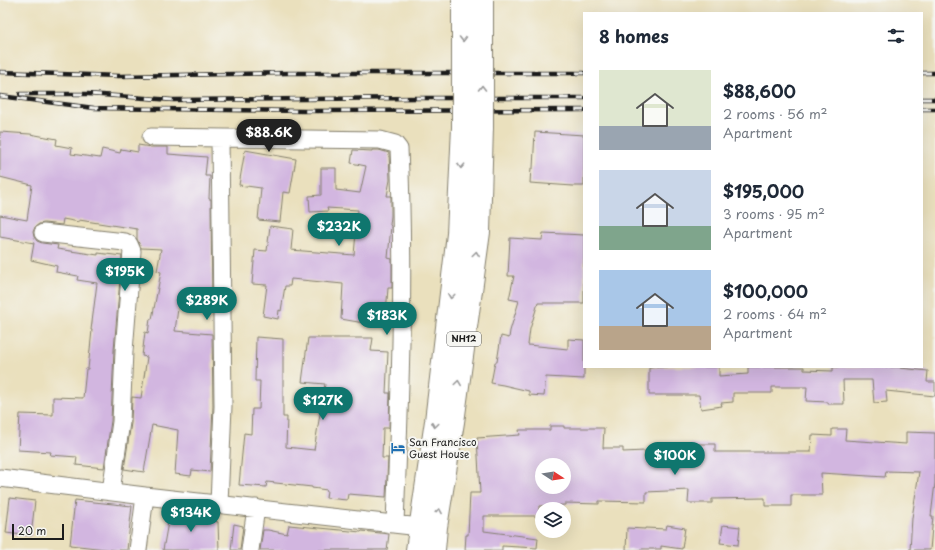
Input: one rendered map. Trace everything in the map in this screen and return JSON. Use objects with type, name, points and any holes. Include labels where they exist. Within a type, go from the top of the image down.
[{"type":"highway","name":"NH12","points":[[434,550],[436,527],[453,422],[479,232],[463,0]]},
{"type":"highway","name":"NH12","points":[[417,550],[436,422],[472,127],[482,0]]},
{"type":"street","points":[[151,137],[380,140],[395,144],[399,149],[402,251],[401,381],[395,523]]},
{"type":"street","points":[[219,504],[222,406],[220,138]]},
{"type":"street","points":[[43,233],[125,242],[129,244],[132,251],[124,351],[121,422],[111,491]]},
{"type":"street","points":[[0,478],[420,527]]},
{"type":"street","points":[[138,550],[145,496]]},
{"type":"street","points":[[250,550],[256,508]]},
{"type":"building","points":[[0,132],[30,134],[57,139],[56,145],[72,148],[71,154],[100,158],[102,149],[120,153],[121,149],[138,152],[138,145],[168,147],[168,154],[207,157],[205,176],[210,176],[209,199],[211,199],[212,307],[179,301],[175,331],[212,334],[213,406],[210,472],[192,470],[191,476],[175,474],[178,430],[152,425],[144,472],[124,469],[131,423],[132,397],[141,398],[147,357],[142,356],[145,332],[148,333],[150,319],[152,319],[161,272],[157,271],[161,249],[141,248],[137,239],[137,229],[79,220],[79,222],[63,219],[62,225],[44,223],[39,224],[35,227],[33,232],[37,241],[58,245],[57,249],[98,255],[98,253],[122,256],[114,350],[111,421],[104,468],[76,465],[77,457],[50,455],[51,452],[18,450],[20,414],[53,415],[53,397],[83,398],[86,369],[88,369],[97,283],[77,280],[78,276],[56,272],[57,266],[31,260],[34,243],[0,237],[0,215],[27,220],[32,185],[0,177]]},
{"type":"building","points":[[535,132],[583,135],[583,186],[530,183],[531,168],[533,168]]},
{"type":"building","points":[[245,150],[296,159],[290,193],[283,192],[280,222],[258,220],[261,188],[239,185]]},
{"type":"building","points":[[353,150],[379,150],[389,153],[390,180],[387,196],[391,196],[391,226],[388,258],[392,259],[392,288],[388,288],[386,313],[377,312],[375,325],[341,319],[343,284],[291,279],[290,286],[285,286],[281,311],[279,310],[278,319],[263,316],[267,285],[252,284],[255,250],[267,251],[270,226],[293,229],[291,250],[354,255],[358,210],[327,208],[328,211],[310,212],[309,196],[321,195],[321,168],[336,168],[336,190],[360,193],[366,166],[351,163]]},
{"type":"building","points":[[543,233],[583,235],[583,303],[538,303],[530,329],[528,345],[568,349],[568,339],[583,340],[584,379],[546,377],[544,396],[529,395],[529,391],[491,383],[495,362],[497,362],[501,336],[509,338],[519,301],[509,299],[514,276],[508,276],[510,238],[542,240]]},
{"type":"building","points":[[256,337],[283,339],[283,417],[287,417],[286,447],[314,450],[325,384],[302,382],[308,338],[373,338],[371,351],[388,352],[386,393],[390,393],[389,428],[383,428],[382,458],[388,458],[386,497],[348,494],[347,500],[326,498],[327,490],[312,487],[267,482],[266,487],[239,485],[244,433],[251,434],[252,409],[259,409],[260,381],[255,381]]},
{"type":"building","points":[[649,368],[719,368],[719,376],[748,374],[748,368],[804,368],[804,370],[833,371],[833,368],[900,368],[928,371],[927,382],[935,382],[935,396],[886,391],[887,402],[874,403],[872,380],[843,380],[844,404],[828,404],[828,402],[806,401],[807,387],[772,387],[772,393],[733,393],[733,402],[721,403],[722,406],[701,409],[699,395],[649,395]]},
{"type":"building","points":[[550,426],[564,426],[564,428],[604,428],[603,448],[623,448],[623,452],[645,451],[645,459],[688,458],[688,444],[715,444],[715,452],[811,452],[812,435],[832,436],[832,429],[846,429],[845,440],[906,444],[906,432],[935,433],[935,483],[931,516],[933,516],[930,550],[910,550],[912,518],[919,472],[886,471],[885,477],[821,473],[822,495],[791,495],[791,506],[765,506],[765,498],[712,499],[712,503],[688,503],[689,490],[646,492],[646,502],[599,501],[599,504],[535,502],[535,516],[484,516],[484,531],[538,538],[537,548],[502,546],[502,550],[465,550],[466,535],[468,535],[470,493],[480,493],[477,438],[520,435],[519,430],[550,430]]},
{"type":"building","points":[[10,498],[35,501],[31,536],[6,533]]},
{"type":"building","points":[[75,500],[132,506],[127,550],[70,545]]},
{"type":"building","points":[[170,511],[206,517],[206,519],[218,522],[219,550],[163,550]]},
{"type":"building","points":[[234,524],[243,526],[240,550],[231,550]]},
{"type":"building","points":[[289,525],[389,534],[387,550],[260,550],[263,530],[287,534]]},
{"type":"building","points":[[667,525],[685,528],[682,549],[661,546],[661,549],[626,550],[627,528],[666,529]]},
{"type":"building","points":[[723,525],[740,527],[738,545],[720,543]]},
{"type":"railway","points":[[0,72],[120,76],[288,73],[583,73]]},
{"type":"railway","points":[[923,73],[935,73]]},
{"type":"railway","points":[[20,94],[88,94],[173,100],[583,98]]},
{"type":"railway","points":[[0,96],[94,108],[304,111],[583,110]]},
{"type":"railway","points":[[923,99],[935,99]]},
{"type":"railway","points":[[923,109],[935,109]]},
{"type":"place","name":"San Francisco Guest House","points":[[398,448]]}]
